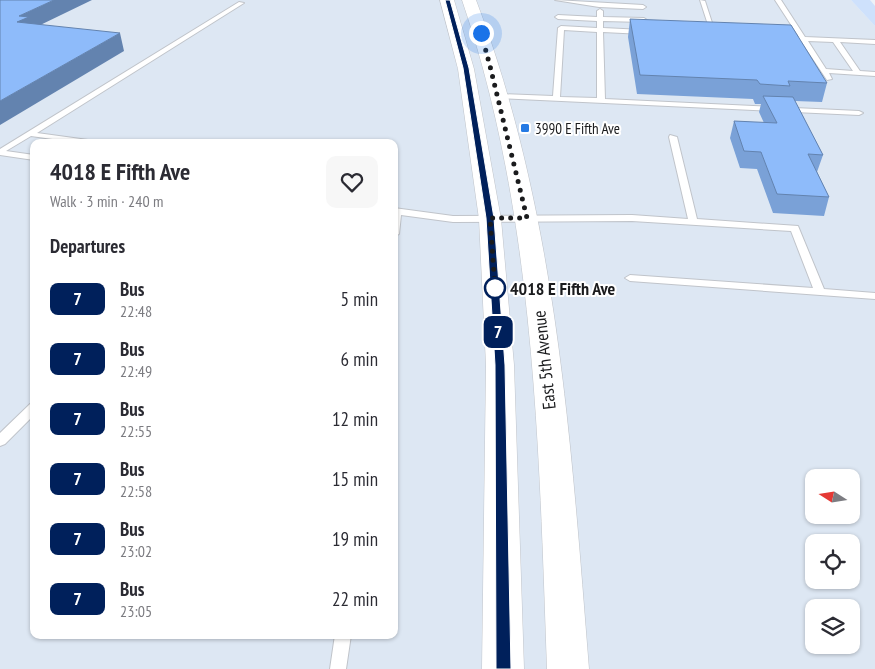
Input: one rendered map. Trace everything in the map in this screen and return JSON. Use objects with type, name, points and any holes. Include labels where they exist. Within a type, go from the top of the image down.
[{"type":"main road","points":[[447,0],[466,68],[490,218],[500,365],[504,669]]},
{"type":"main road","name":"East 5th Avenue","points":[[469,0],[486,50],[527,218],[547,372],[560,529],[568,669]]},
{"type":"lane","points":[[558,0],[643,7]]},
{"type":"lane","points":[[778,0],[829,79]]},
{"type":"lane","points":[[702,1],[714,34]]},
{"type":"lane","points":[[0,153],[240,3]]},
{"type":"lane","points":[[599,3],[601,100]]},
{"type":"lane","points":[[558,17],[646,20]]},
{"type":"lane","points":[[556,98],[561,28],[650,32]]},
{"type":"lane","points":[[705,34],[721,35]]},
{"type":"lane","points":[[774,37],[875,42]]},
{"type":"lane","points":[[835,40],[858,73]]},
{"type":"lane","points":[[825,72],[875,74]]},
{"type":"lane","points":[[498,96],[859,113]]},
{"type":"lane","points":[[30,134],[66,139]]},
{"type":"lane","points":[[673,137],[693,222]]},
{"type":"lane","points":[[0,153],[30,157]]},
{"type":"lane","points":[[398,211],[453,219],[632,218],[795,228],[820,292]]},
{"type":"lane","points":[[630,278],[875,296]]},
{"type":"lane","points":[[0,441],[30,411]]},
{"type":"lane","points":[[338,669],[342,639]]},
{"type":"shaded area","points":[[0,0],[851,0],[875,26],[875,669],[0,669]]},
{"type":"shaded area","points":[[851,0],[870,0],[875,6],[875,26]]},
{"type":"building","points":[[0,0],[54,0],[19,16],[29,17],[17,22],[120,33],[0,101]]},
{"type":"building","points":[[630,19],[791,25],[827,83],[788,81],[790,86],[760,84],[757,80],[640,75]]},
{"type":"building","points":[[763,96],[793,97],[823,155],[808,154],[829,197],[777,194],[761,152],[744,151],[734,121],[777,123]]},
{"type":"bus line","name":"7","points":[[447,0],[466,68],[490,218],[500,365],[503,669]]},
{"type":"place","name":"3990 E Fifth Ave","points":[[525,128]]},
{"type":"place","name":"4018 E Fifth Ave","points":[[495,288]]},
{"type":"route","points":[[481,33],[527,218],[490,218],[495,288]]}]
